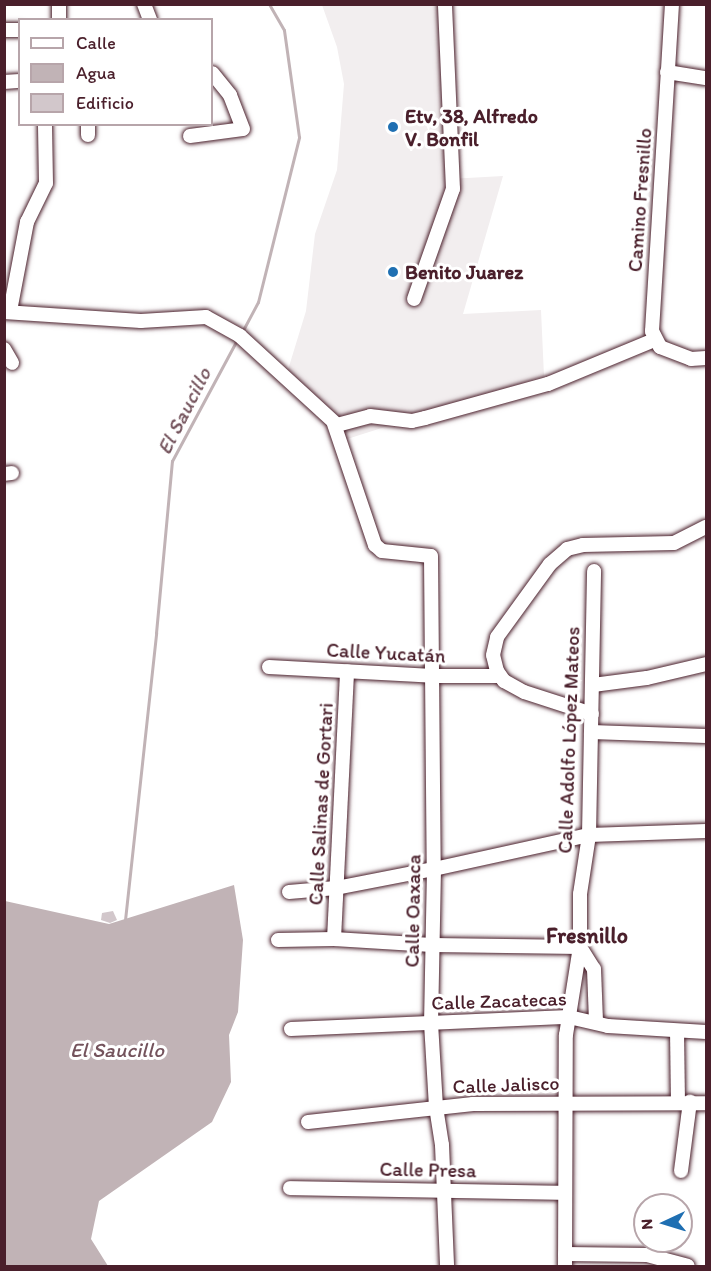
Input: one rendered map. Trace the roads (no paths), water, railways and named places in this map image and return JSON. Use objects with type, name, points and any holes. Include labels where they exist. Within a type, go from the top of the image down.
[{"type":"street","points":[[414,298],[453,189],[445,4]]},
{"type":"street","name":"Camino Fresnillo","points":[[654,340],[652,332],[656,256],[672,4]]},
{"type":"street","points":[[667,72],[706,78]]},
{"type":"street","points":[[190,136],[243,129],[230,95],[213,74]]},
{"type":"street","points":[[45,126],[46,183],[27,222],[7,311],[141,321],[206,317],[240,336],[334,424],[342,425],[370,416],[412,421],[425,418],[548,384],[654,340],[660,347],[683,356],[706,358]]},
{"type":"street","points":[[4,349],[12,363]]},
{"type":"street","name":"Calle Oaxaca","points":[[334,424],[375,545],[382,551],[431,556],[435,869],[431,1023],[436,1107],[442,1145],[447,1266]]},
{"type":"street","points":[[592,714],[524,692],[500,676],[494,655],[497,637],[558,555],[583,544],[674,543],[706,527]]},
{"type":"street","name":"Calle Adolfo López Mateos","points":[[565,1260],[569,1017],[580,947],[580,894],[589,835],[594,571]]},
{"type":"street","points":[[593,685],[647,678],[706,664]]},
{"type":"street","name":"Calle Yucatán","points":[[269,667],[433,676],[500,676]]},
{"type":"street","name":"Calle Salinas de Gortari","points":[[334,939],[347,671]]},
{"type":"street","points":[[591,732],[706,736]]},
{"type":"street","points":[[289,892],[336,888],[589,835],[706,831]]},
{"type":"street","points":[[278,940],[334,939],[432,945],[580,947],[594,969],[596,1022]]},
{"type":"street","name":"Calle Zacatecas","points":[[291,1029],[569,1017],[608,1026],[706,1032]]},
{"type":"street","points":[[677,1031],[684,1102],[681,1171]]},
{"type":"street","name":"Calle Jalisco","points":[[308,1122],[436,1107],[567,1102],[706,1103]]},
{"type":"street","name":"Calle Presa","points":[[290,1188],[565,1193]]},
{"type":"street","points":[[565,1260],[647,1255],[688,1266]]},
{"type":"water","name":"El Saucillo","points":[[234,885],[243,940],[238,1012],[229,1035],[231,1082],[212,1122],[99,1201],[91,1239],[108,1266],[5,1266],[5,901],[109,924]]},
{"type":"waterway","name":"El Saucillo","points":[[242,332],[258,302],[299,137],[284,30],[269,4]]},
{"type":"waterway","name":"El Saucillo","points":[[125,920],[172,461],[237,340]]},
{"type":"place","name":"Etv, 38, Alfredo V. Bonfil","points":[[393,127]]},
{"type":"place","name":"Benito Juarez","points":[[393,272]]},
{"type":"district","name":"Fresnillo","points":[[587,936]]}]
